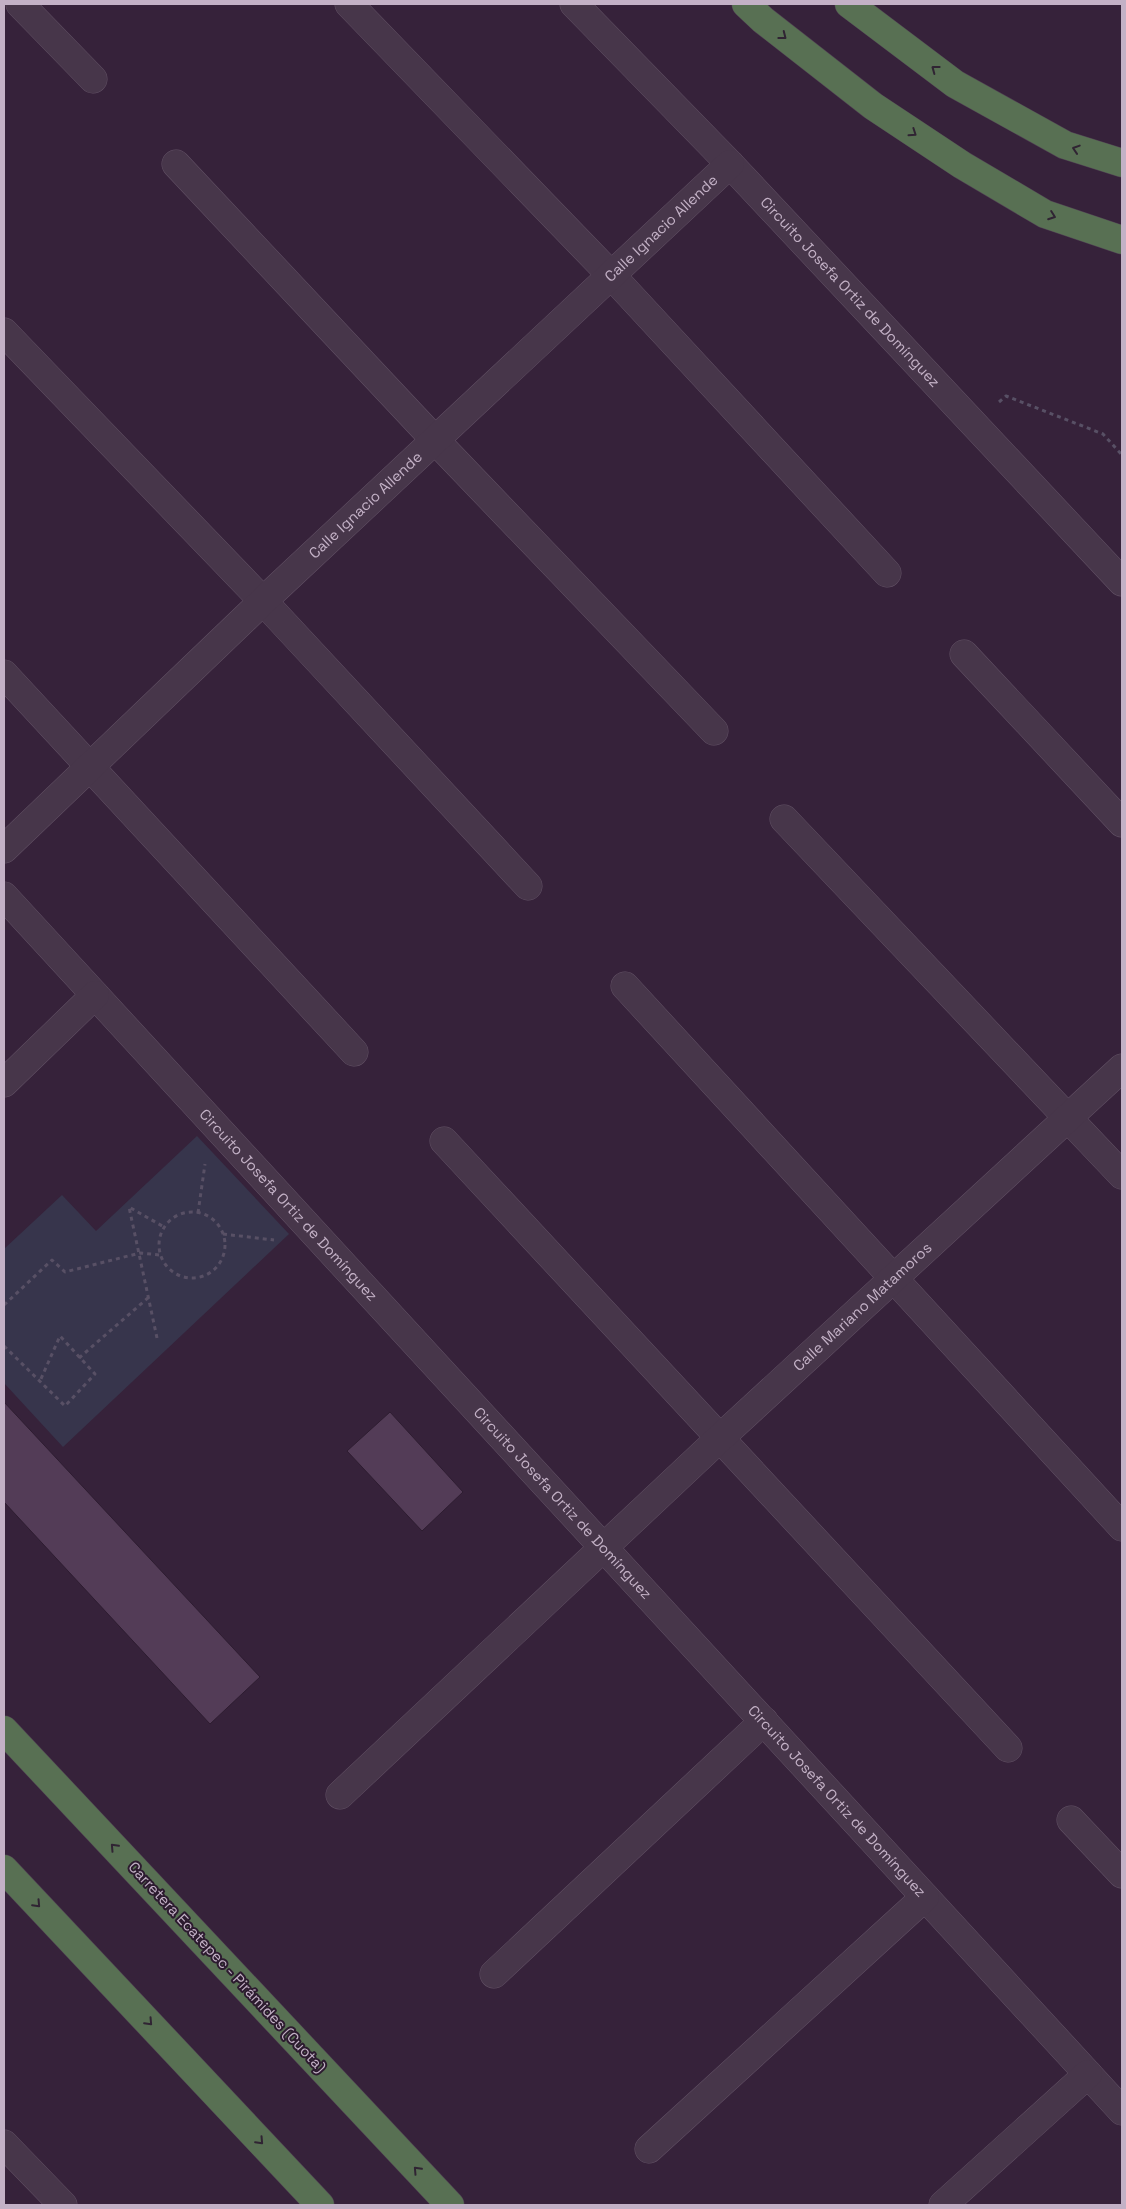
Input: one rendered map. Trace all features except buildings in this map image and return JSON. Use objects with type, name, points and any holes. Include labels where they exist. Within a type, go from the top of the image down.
[{"type":"highway","points":[[746,4],[763,20],[873,106],[962,165],[1045,214],[1122,240]]},
{"type":"highway","points":[[849,4],[955,84],[1064,145],[1122,163]]},
{"type":"highway","name":"Carretera Ecatepec - Pirámides (Cuota)","points":[[4,1730],[450,2205]]},
{"type":"highway","points":[[4,1868],[320,2205]]},
{"type":"street","points":[[20,4],[94,79]]},
{"type":"street","points":[[349,4],[612,276],[887,573]]},
{"type":"street","name":"Circuito Josefa Ortiz de Domínguez","points":[[574,4],[730,164],[1122,582]]},
{"type":"street","points":[[176,164],[434,440],[714,731]]},
{"type":"street","name":"Calle Ignacio Allende","points":[[4,849],[263,601],[730,164]]},
{"type":"street","points":[[4,332],[263,601],[528,886]]},
{"type":"street","points":[[964,654],[1122,824]]},
{"type":"street","points":[[4,674],[354,1052]]},
{"type":"street","points":[[784,819],[1122,1175]]},
{"type":"street","name":"Circuito Josefa Ortiz de Domínguez","points":[[4,896],[1122,2111]]},
{"type":"street","points":[[625,986],[1122,1527]]},
{"type":"street","points":[[4,1083],[95,994]]},
{"type":"street","name":"Calle Mariano Matamoros","points":[[340,1795],[720,1438],[1122,1068]]},
{"type":"street","points":[[444,1141],[1008,1748]]},
{"type":"street","points":[[494,1974],[764,1722]]},
{"type":"street","points":[[1071,1820],[1122,1874]]},
{"type":"street","points":[[649,2149],[925,1897]]},
{"type":"street","points":[[943,2205],[1088,2074]]},
{"type":"street","points":[[4,2144],[63,2205]]},
{"type":"path","points":[[974,423],[1006,396],[1103,434],[1122,455]]},
{"type":"path","points":[[157,1338],[129,1207],[164,1227]]},
{"type":"path","points":[[187,1212],[209,1217],[218,1224],[223,1234],[225,1245],[218,1266],[211,1273],[201,1277],[181,1277],[172,1272],[160,1255],[159,1243],[164,1227],[176,1216],[187,1212]]},
{"type":"path","points":[[4,1305],[52,1260],[65,1272],[140,1253],[160,1255]]},
{"type":"path","points":[[79,1358],[149,1297]]},
{"type":"path","points":[[4,1346],[64,1406],[95,1374],[60,1336],[40,1381]]},
{"type":"shaded area","points":[[197,1136],[289,1234],[63,1447],[4,1383],[4,1249],[62,1195],[96,1231]]}]
